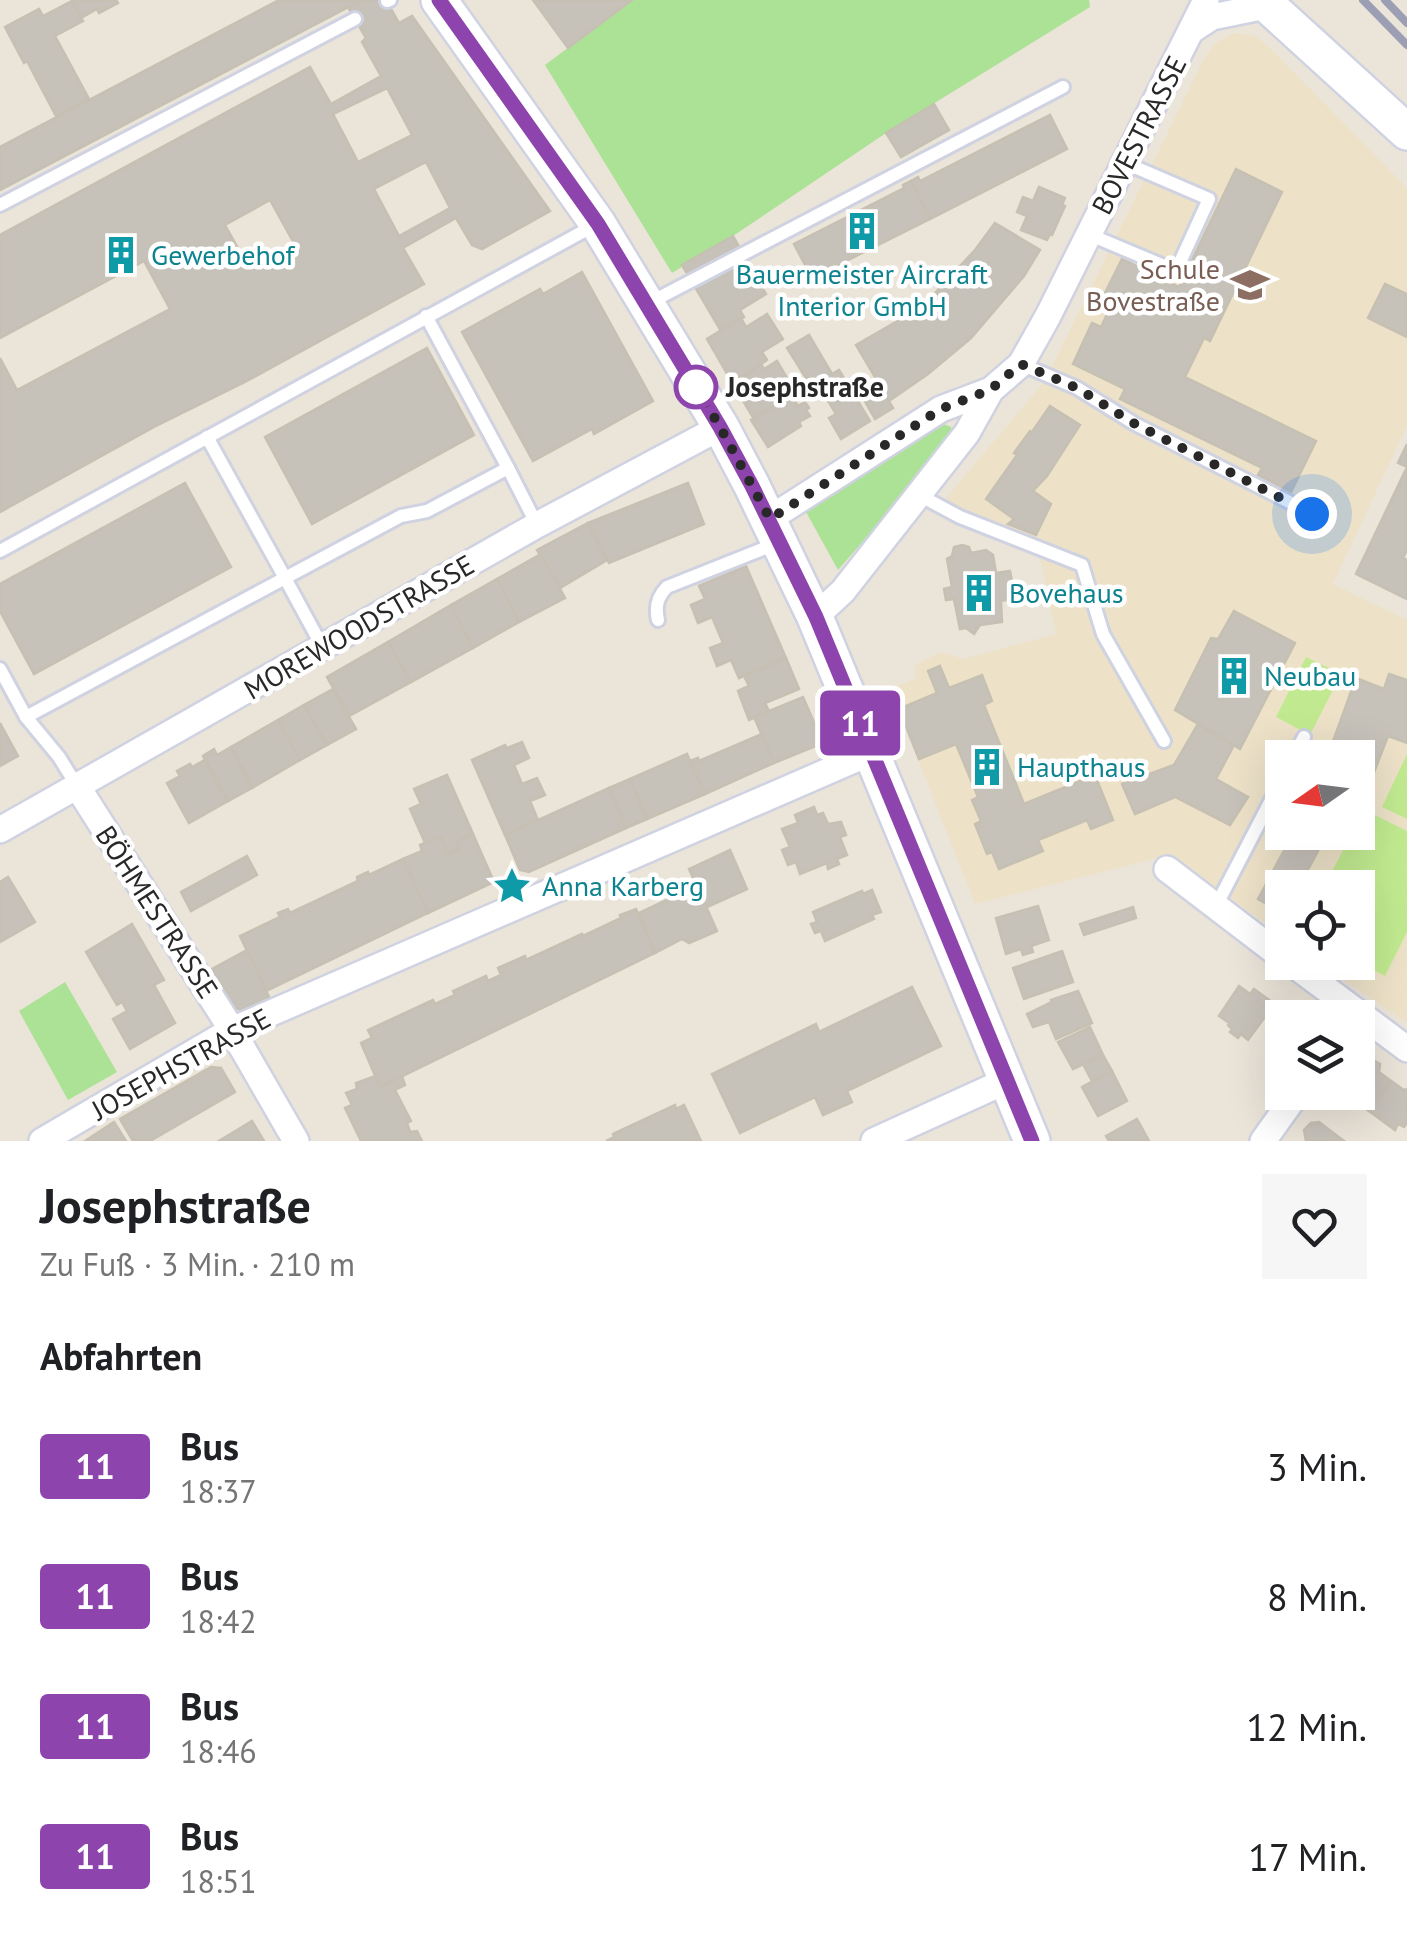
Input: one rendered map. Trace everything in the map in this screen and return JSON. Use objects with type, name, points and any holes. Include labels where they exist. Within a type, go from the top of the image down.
[{"type":"street","points":[[439,0],[598,224],[720,427],[775,530],[816,617],[1032,1141]]},
{"type":"street","name":"BOVESTRASSE","points":[[775,530],[941,409],[990,390],[1021,364],[1206,0]]},
{"type":"street","points":[[1264,3],[1407,132]]},
{"type":"street","name":"BOVESTRASSE","points":[[1192,30],[1212,18],[1264,3]]},
{"type":"street","name":"BOVESTRASSE","points":[[816,617],[844,590],[967,433],[990,390]]},
{"type":"street","name":"MOREWOODSTRASSE","points":[[0,830],[720,427]]},
{"type":"street","name":"JOSEPHSTRASSE","points":[[42,1141],[232,1030],[872,752]]},
{"type":"street","name":"BÖHMESTRASSE","points":[[77,786],[232,1030],[296,1141]]},
{"type":"street","points":[[1167,869],[1265,943]]},
{"type":"street","points":[[1312,980],[1336,1000]]},
{"type":"street","points":[[1375,1028],[1407,1049]]},
{"type":"street","points":[[874,1141],[1006,1081]]},
{"type":"street","points":[[1264,1141],[1286,1110]]},
{"type":"lane","points":[[0,205],[354,19]]},
{"type":"lane","points":[[646,304],[1063,87]]},
{"type":"lane","points":[[1088,234],[1176,270],[1209,199],[1124,162]]},
{"type":"lane","points":[[0,551],[598,224]]},
{"type":"lane","points":[[426,316],[538,526]]},
{"type":"lane","points":[[1021,364],[1077,388],[1135,424],[1312,514]]},
{"type":"lane","points":[[208,437],[323,648]]},
{"type":"lane","points":[[26,717],[401,516],[427,511],[508,468]]},
{"type":"lane","points":[[918,495],[960,517],[1082,566],[1103,634],[1164,741]]},
{"type":"lane","points":[[658,620],[658,599],[667,588],[775,530]]},
{"type":"lane","points":[[0,669],[26,717],[60,757],[77,786]]},
{"type":"lane","points":[[1216,906],[1265,811]]},
{"type":"shaded area","points":[[1234,33],[1256,36],[1407,188],[1407,426],[1333,584],[1407,620],[1407,1023],[1345,980],[1375,980],[1375,870],[1265,870],[1265,923],[1170,855],[975,904],[890,689],[915,679],[915,665],[942,652],[963,659],[1056,634],[1040,558],[935,511],[1044,382],[1205,57],[1216,43]]},
{"type":"green space","points":[[632,0],[1089,0],[1090,7],[886,133],[672,273],[545,65]]},
{"type":"green space","points":[[936,421],[951,427],[953,438],[838,570],[805,510]]},
{"type":"green space","points":[[1306,657],[1341,674],[1310,735],[1276,717]]},
{"type":"green space","points":[[1407,754],[1407,819],[1382,807]]},
{"type":"green space","points":[[1375,815],[1407,831],[1407,932],[1385,976],[1375,971],[1375,870],[1333,870],[1343,850],[1375,850]]},
{"type":"green space","points":[[65,982],[117,1072],[68,1100],[19,1011]]},
{"type":"building","points":[[72,0],[118,3],[99,13],[97,9],[81,18]]},
{"type":"building","points":[[279,0],[362,0],[0,190],[0,147]]},
{"type":"building","name":"Gewerbehof","points":[[362,0],[386,0],[399,23],[412,16],[550,211],[482,249],[472,245],[456,218],[403,248],[424,284],[0,512],[0,358],[17,390],[170,309],[144,261],[0,338],[0,235],[310,67],[331,104],[381,76],[348,7]],"holes":[[[387,88],[412,135],[358,162],[333,114]],[[426,162],[450,208],[399,236],[374,189]],[[270,200],[295,245],[250,270],[225,225]]]},
{"type":"building","points":[[533,0],[632,0],[568,48]]},
{"type":"building","points":[[72,1],[83,21],[55,36],[89,99],[56,116],[5,27],[39,9],[43,16]]},
{"type":"building","points":[[934,104],[949,130],[901,157],[886,133]]},
{"type":"building","points":[[1050,115],[1067,149],[930,219],[911,181],[918,177],[920,181]]},
{"type":"building","points":[[1236,169],[1282,192],[1210,341],[1204,338],[1185,377],[1316,441],[1291,492],[1258,475],[1262,468],[1120,399],[1125,389],[1073,364],[1092,323],[1101,327],[1112,304],[1102,299],[1122,259],[1179,287]]},
{"type":"building","name":"Bauermeister Aircraft Interior GmbH","points":[[911,181],[930,219],[812,278],[794,244]]},
{"type":"building","points":[[1039,187],[1065,198],[1065,206],[1047,240],[1021,230],[1027,216],[1017,212],[1023,197],[1033,201]]},
{"type":"building","points":[[995,223],[1040,250],[1024,276],[971,338],[889,401],[856,345],[922,307]]},
{"type":"building","points":[[733,236],[766,294],[740,310],[744,317],[721,331],[682,265]]},
{"type":"building","points":[[582,272],[653,401],[594,434],[592,429],[533,461],[462,332],[540,289],[543,294]]},
{"type":"building","points":[[1385,284],[1407,294],[1407,337],[1368,318]]},
{"type":"building","points":[[767,314],[783,339],[762,352],[767,360],[733,384],[707,339],[741,318],[746,327]]},
{"type":"building","points":[[809,335],[832,374],[839,370],[870,421],[841,439],[829,418],[836,414],[817,382],[811,386],[787,348]]},
{"type":"building","points":[[427,348],[474,435],[312,524],[265,437]]},
{"type":"building","points":[[777,361],[793,388],[781,396],[783,400],[754,419],[733,384],[761,364],[764,369]]},
{"type":"building","points":[[881,388],[893,408],[875,419],[863,398]]},
{"type":"building","points":[[792,395],[798,406],[805,402],[810,416],[768,447],[751,420]]},
{"type":"building","points":[[1050,406],[1080,425],[1033,491],[1051,504],[1036,535],[1008,524],[1014,519],[986,499],[1017,455],[1014,453]]},
{"type":"building","points":[[1407,444],[1407,467],[1398,463]]},
{"type":"building","points":[[1407,467],[1407,550],[1403,558],[1407,560],[1407,599],[1356,574]]},
{"type":"building","points":[[185,483],[231,567],[34,674],[0,611],[0,584]]},
{"type":"building","points":[[688,483],[704,524],[609,563],[588,523]]},
{"type":"building","points":[[588,523],[607,560],[560,588],[537,550]]},
{"type":"building","name":"Bovehaus","points":[[954,547],[969,547],[971,553],[986,550],[993,555],[996,573],[1010,571],[1015,598],[1001,601],[1002,622],[980,625],[974,634],[960,629],[954,599],[946,600],[944,589],[952,587],[947,559]]},
{"type":"building","points":[[541,554],[565,598],[519,622],[497,579]]},
{"type":"building","points":[[746,566],[786,658],[739,678],[731,660],[717,666],[710,648],[723,643],[712,617],[698,623],[691,605],[705,599],[699,586]]},
{"type":"building","points":[[497,579],[519,622],[473,648],[451,605]]},
{"type":"building","points":[[451,605],[473,648],[411,682],[388,642]]},
{"type":"building","name":"Neubau","points":[[1234,611],[1295,643],[1240,749],[1175,710],[1211,638],[1218,639]]},
{"type":"building","points":[[388,642],[411,682],[349,716],[327,677]]},
{"type":"building","points":[[786,658],[799,689],[765,703],[769,711],[749,720],[738,691],[749,686],[744,676]]},
{"type":"building","name":"Haupthaus","points":[[940,666],[949,688],[982,675],[992,701],[984,705],[1024,804],[1095,775],[1113,820],[1091,829],[1087,820],[1038,840],[1043,851],[999,869],[992,852],[987,854],[975,824],[981,821],[972,800],[978,797],[956,744],[919,759],[899,709],[937,693],[928,671]]},
{"type":"building","points":[[1389,674],[1407,680],[1407,743],[1388,736],[1375,770],[1375,740],[1334,740],[1356,678],[1384,689]]},
{"type":"building","points":[[333,689],[356,729],[327,745],[304,705]]},
{"type":"building","points":[[803,697],[823,743],[774,763],[754,717]]},
{"type":"building","points":[[304,705],[327,745],[300,760],[278,720]]},
{"type":"building","points":[[278,720],[300,760],[252,788],[231,747]]},
{"type":"building","points":[[0,723],[18,756],[0,766]]},
{"type":"building","points":[[1198,724],[1234,745],[1216,779],[1248,797],[1230,825],[1175,797],[1135,814],[1122,784],[1174,765]]},
{"type":"building","points":[[762,734],[774,763],[705,794],[690,761],[699,761]]},
{"type":"building","points":[[522,742],[529,758],[514,765],[522,784],[537,778],[545,795],[530,801],[538,820],[505,835],[472,760]]},
{"type":"building","points":[[231,747],[252,788],[228,801],[203,756],[214,749],[217,755]]},
{"type":"building","points":[[687,754],[705,794],[647,819],[630,779]]},
{"type":"building","points":[[205,760],[228,801],[189,823],[167,783],[180,776],[177,771]]},
{"type":"building","points":[[447,775],[473,834],[456,842],[459,849],[448,854],[440,837],[425,843],[410,809],[421,804],[414,789]]},
{"type":"building","points":[[630,779],[647,819],[626,828],[609,788]]},
{"type":"building","points":[[609,788],[626,828],[529,872],[520,870],[505,835]]},
{"type":"building","points":[[814,807],[817,815],[823,813],[828,824],[841,822],[846,835],[840,837],[847,855],[828,869],[827,863],[800,874],[796,862],[788,865],[782,850],[790,847],[782,829],[798,823],[795,815]]},
{"type":"building","points":[[473,834],[494,882],[428,913],[403,859],[422,851],[420,845],[440,837],[448,854],[459,849],[456,842]]},
{"type":"building","points":[[730,850],[747,889],[707,907],[689,869]]},
{"type":"building","points":[[1284,850],[1319,850],[1308,870],[1274,870]]},
{"type":"building","points":[[247,856],[257,875],[191,911],[181,892]]},
{"type":"building","points":[[403,859],[428,913],[266,991],[240,936],[280,917],[278,913],[288,909],[290,913],[358,881],[357,877]]},
{"type":"building","points":[[8,877],[35,922],[0,942],[0,882]]},
{"type":"building","points":[[697,886],[717,931],[689,943],[682,939],[655,953],[639,913]]},
{"type":"building","points":[[872,890],[881,912],[872,915],[874,919],[825,941],[821,931],[815,933],[811,924],[817,922],[813,912]]},
{"type":"building","points":[[1038,906],[1049,940],[1031,946],[1033,952],[1023,955],[1021,949],[1006,954],[996,918]]},
{"type":"building","points":[[1133,907],[1136,918],[1084,935],[1080,924]]},
{"type":"building","points":[[636,909],[655,953],[380,1087],[361,1043],[372,1038],[368,1030],[433,1000],[435,1004],[455,995],[453,991],[486,976],[488,981],[501,975],[498,968],[583,936]]},
{"type":"building","points":[[132,924],[164,980],[154,985],[175,1023],[130,1049],[113,1019],[127,1011],[122,1002],[117,1005],[86,952]]},
{"type":"building","points":[[247,950],[269,997],[242,1010],[233,1008],[212,969]]},
{"type":"building","points":[[1062,951],[1073,982],[1024,999],[1013,968]]},
{"type":"building","points":[[1239,986],[1250,994],[1254,989],[1269,1000],[1265,1000],[1265,1017],[1248,1040],[1230,1032],[1229,1023],[1219,1016]]},
{"type":"building","points":[[912,987],[941,1046],[847,1091],[852,1102],[823,1115],[815,1097],[740,1133],[712,1074],[816,1024],[819,1032]]},
{"type":"building","points":[[1078,991],[1092,1023],[1056,1039],[1049,1022],[1033,1027],[1027,1014]]},
{"type":"building","points":[[1090,1027],[1103,1055],[1073,1069],[1058,1042]]},
{"type":"building","points":[[1103,1055],[1112,1071],[1092,1081],[1083,1064]]},
{"type":"building","points":[[1375,1061],[1380,1064],[1379,1072],[1391,1081],[1375,1103]]},
{"type":"building","points":[[211,1067],[221,1068],[235,1092],[150,1141],[133,1141],[120,1119]]},
{"type":"building","points":[[1112,1071],[1127,1101],[1098,1116],[1082,1087]]},
{"type":"building","points":[[375,1076],[380,1087],[402,1076],[405,1085],[395,1090],[411,1121],[407,1123],[410,1132],[417,1131],[422,1141],[361,1141],[345,1108],[352,1105],[346,1093],[357,1089],[356,1083]]},
{"type":"building","points":[[1391,1081],[1407,1089],[1407,1123],[1404,1127],[1398,1124],[1395,1130],[1369,1111],[1375,1110],[1375,1103]]},
{"type":"building","points":[[675,1105],[676,1109],[684,1105],[701,1141],[606,1141],[613,1134]]},
{"type":"building","points":[[1137,1119],[1149,1141],[1109,1141],[1106,1136]]},
{"type":"building","points":[[252,1121],[264,1141],[219,1141]]},
{"type":"building","points":[[114,1122],[126,1141],[85,1141]]},
{"type":"building","points":[[1319,1122],[1344,1141],[1306,1141],[1304,1130]]},
{"type":"railway","points":[[1363,0],[1407,45]]},
{"type":"railway","points":[[1385,0],[1407,23]]},
{"type":"bus line","name":"11","points":[[439,0],[598,224],[752,486],[816,617],[1032,1141]]},
{"type":"place","name":"Bauermeister Aircraft Interior GmbH","points":[[862,231]]},
{"type":"place","name":"Gewerbehof","points":[[121,255]]},
{"type":"place","name":"Schule Bovestraße","points":[[1250,285]]},
{"type":"place","name":"Josephstraße","points":[[696,387]]},
{"type":"place","name":"Bovehaus","points":[[979,593]]},
{"type":"place","name":"Neubau","points":[[1234,676]]},
{"type":"place","name":"Haupthaus","points":[[987,767]]},
{"type":"place","name":"Anna Karberg","points":[[512,886]]},
{"type":"route","points":[[696,387],[770,519],[941,409],[990,390],[1021,364],[1077,388],[1135,424],[1312,514]]}]
